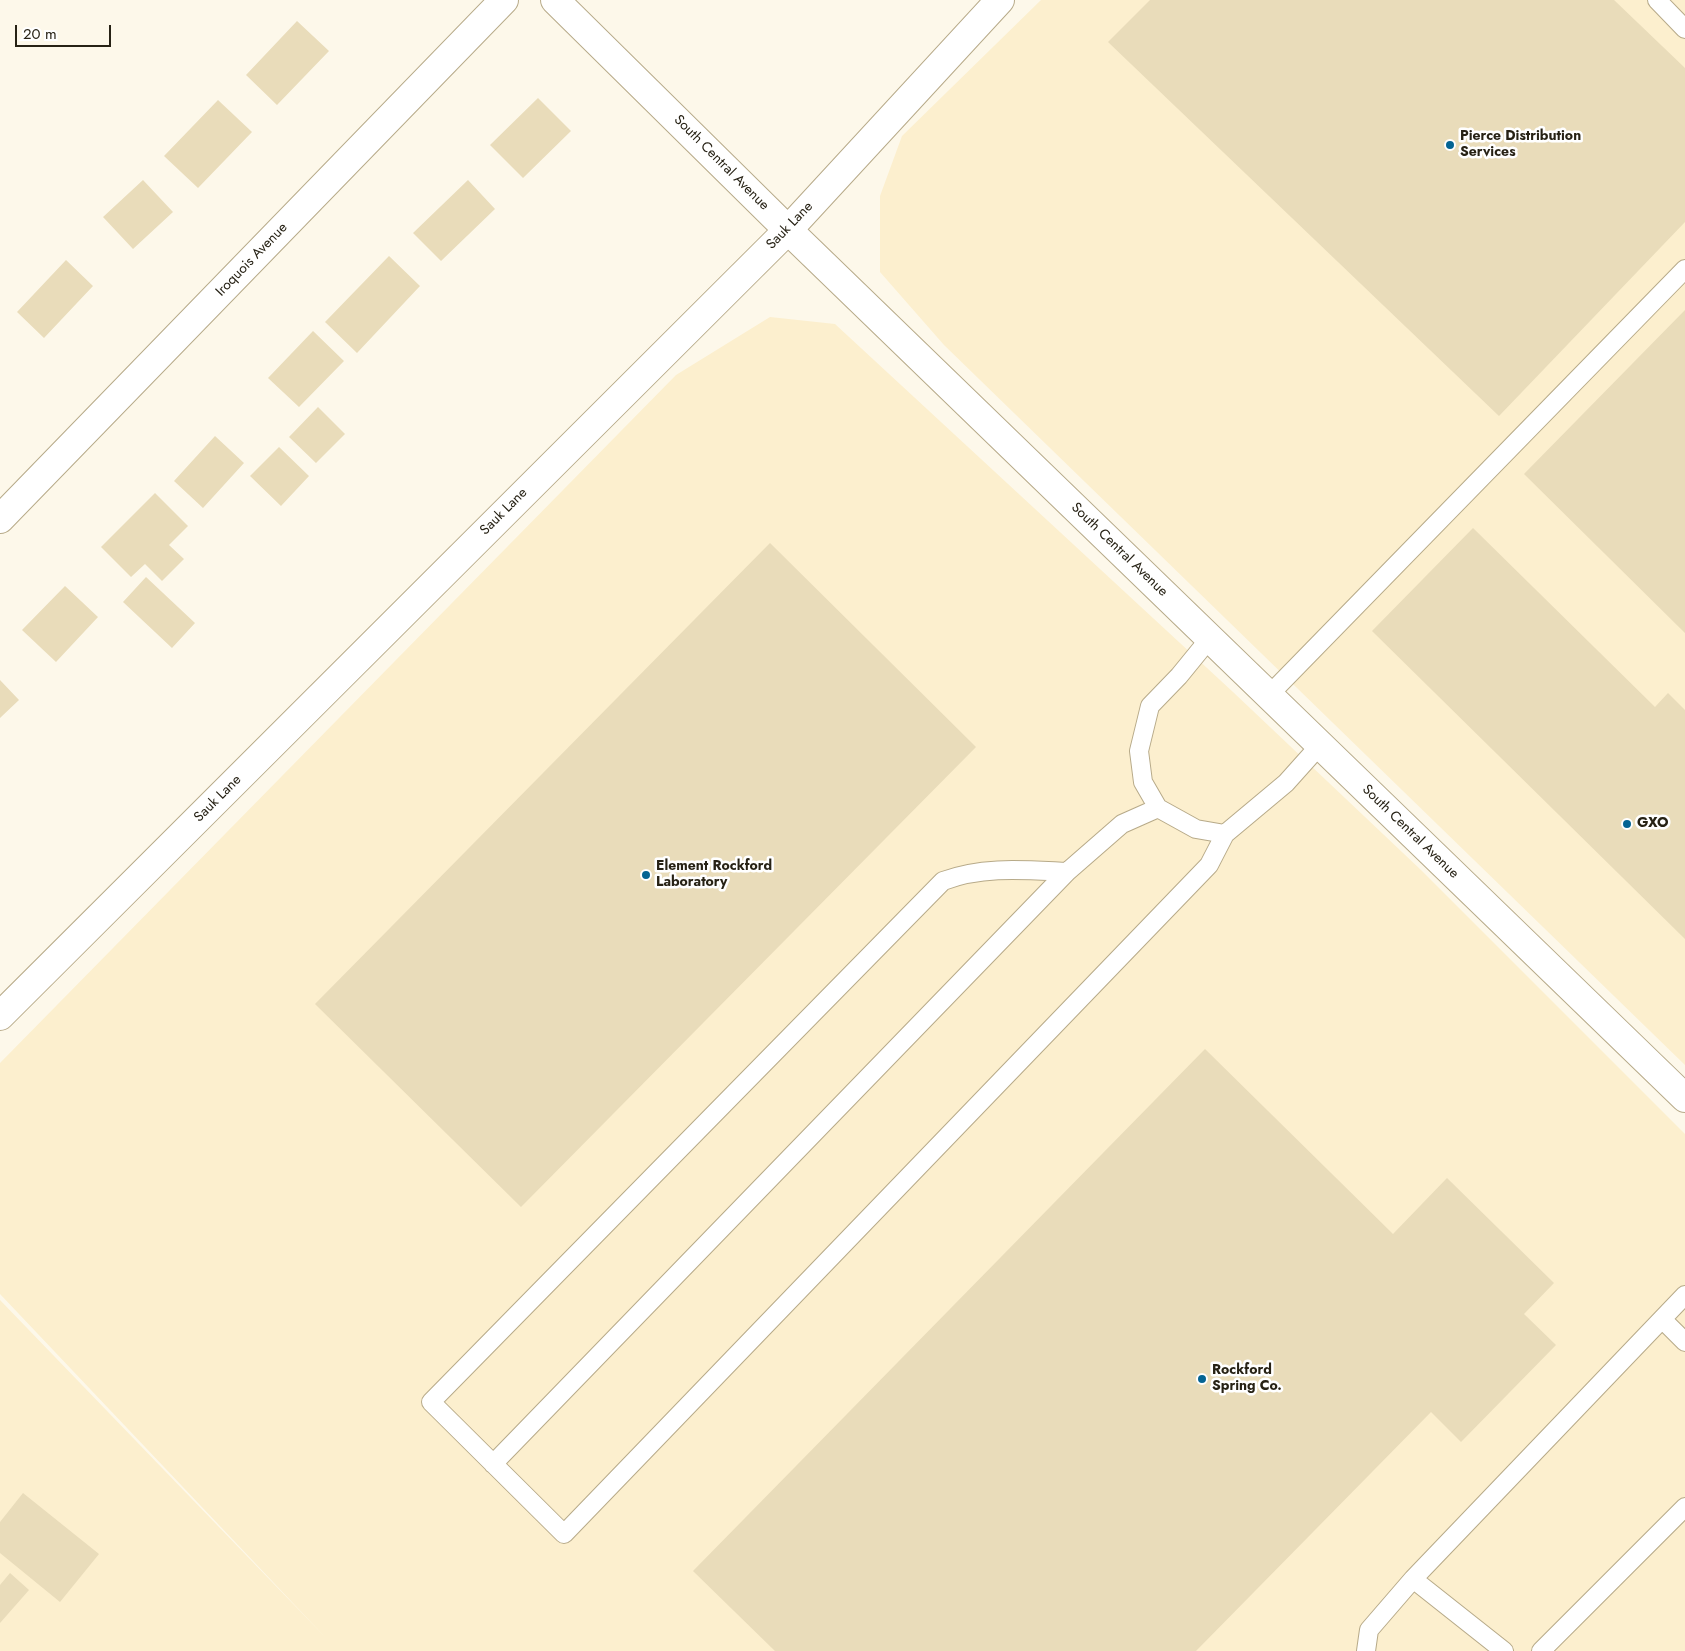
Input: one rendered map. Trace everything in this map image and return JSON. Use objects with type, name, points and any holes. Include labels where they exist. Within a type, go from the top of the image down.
[{"type":"street","name":"Iroquois Avenue","points":[[0,520],[504,0]]},
{"type":"street","name":"South Central Avenue","points":[[555,0],[788,230],[1685,1098]]},
{"type":"street","name":"Sauk Lane","points":[[0,1016],[788,230],[1000,0]]},
{"type":"lane","points":[[1657,0],[1685,29]]},
{"type":"lane","points":[[1268,695],[1685,269]]},
{"type":"lane","points":[[1210,638],[1179,676],[1150,706],[1139,751],[1143,782],[1158,808],[1196,829],[1225,834]]},
{"type":"lane","points":[[1067,872],[1006,869],[963,874],[942,881],[431,1402],[564,1534],[1208,865],[1225,834],[1286,782],[1320,745]]},
{"type":"lane","points":[[494,1464],[1067,872],[1122,824],[1158,808]]},
{"type":"lane","points":[[1366,1651],[1369,1630],[1413,1579],[1685,1296]]},
{"type":"lane","points":[[1662,1319],[1685,1342]]},
{"type":"lane","points":[[1540,1651],[1685,1506]]},
{"type":"lane","points":[[1413,1579],[1504,1651]]},
{"type":"shaded area","points":[[1041,0],[1685,0],[1685,1065],[944,345],[880,272],[880,196],[902,136]]},
{"type":"shaded area","points":[[770,317],[835,324],[1233,692],[1421,870],[1685,1134],[1685,1651],[0,1651],[0,1300],[327,1639],[0,1294],[0,1063],[676,375]]},
{"type":"building","name":"Pierce Distribution Services","points":[[1150,0],[1614,0],[1685,68],[1685,222],[1499,416],[1108,42]]},
{"type":"building","points":[[297,21],[329,51],[277,105],[246,75]]},
{"type":"building","points":[[538,98],[571,131],[523,178],[490,145]]},
{"type":"building","points":[[218,100],[252,132],[198,188],[164,156]]},
{"type":"building","points":[[143,180],[173,212],[133,249],[103,217]]},
{"type":"building","points":[[468,180],[495,209],[441,261],[413,233]]},
{"type":"building","points":[[389,256],[420,286],[357,353],[325,322]]},
{"type":"building","points":[[66,260],[93,286],[44,338],[17,312]]},
{"type":"building","points":[[1685,310],[1685,633],[1524,474]]},
{"type":"building","points":[[313,331],[344,361],[299,407],[268,378]]},
{"type":"building","points":[[318,407],[345,434],[316,463],[289,437]]},
{"type":"building","points":[[215,436],[244,463],[203,508],[174,481]]},
{"type":"building","points":[[279,447],[309,476],[281,506],[250,476]]},
{"type":"building","points":[[155,493],[188,526],[169,545],[184,559],[162,581],[145,564],[131,577],[101,547]]},
{"type":"building","name":"GXO","points":[[1473,528],[1655,707],[1668,693],[1685,710],[1685,939],[1372,631]]},
{"type":"building","name":"Element Rockford Laboratory","points":[[770,543],[976,747],[521,1207],[315,1004]]},
{"type":"building","points":[[146,577],[195,623],[172,648],[123,602]]},
{"type":"building","points":[[65,586],[98,617],[56,662],[22,630]]},
{"type":"building","points":[[0,680],[19,700],[0,718]]},
{"type":"building","name":"Rockford Spring Co.","points":[[1205,1049],[1393,1234],[1447,1178],[1554,1283],[1524,1314],[1556,1345],[1461,1442],[1431,1412],[1196,1651],[775,1651],[693,1571]]},
{"type":"building","points":[[23,1493],[99,1554],[60,1602],[0,1553],[0,1522]]},
{"type":"building","points":[[10,1573],[29,1590],[0,1623],[0,1585]]},
{"type":"place","name":"Pierce Distribution Services","points":[[1450,145]]},
{"type":"place","name":"GXO","points":[[1627,824]]},
{"type":"place","name":"Element Rockford Laboratory","points":[[646,875]]},
{"type":"place","name":"Rockford Spring Co.","points":[[1202,1379]]}]
